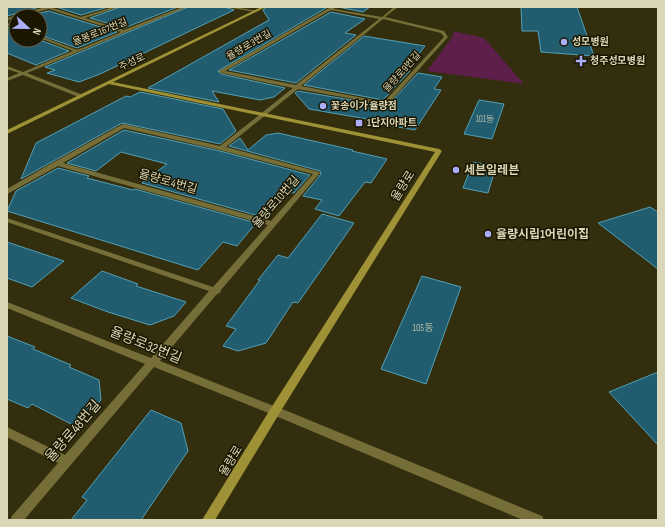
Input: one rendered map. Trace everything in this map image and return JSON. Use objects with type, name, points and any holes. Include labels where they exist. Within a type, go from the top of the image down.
[{"type":"street","points":[[50,7],[125,32]]},
{"type":"street","points":[[80,18],[117,7]]},
{"type":"street","name":"율봉로167번길","points":[[7,80],[185,7]]},
{"type":"street","points":[[227,7],[256,11]]},
{"type":"street","name":"주성로","points":[[7,132],[264,7]]},
{"type":"street","points":[[7,192],[123,126],[222,148],[396,7]]},
{"type":"street","points":[[332,8],[383,18]]},
{"type":"street","name":"율량로3번길","points":[[298,86],[221,72],[332,8]]},
{"type":"street","name":"율량로9번길","points":[[298,86],[385,104],[446,37],[443,32],[383,18]]},
{"type":"street","points":[[48,40],[77,51]]},
{"type":"street","points":[[7,68],[81,96]]},
{"type":"street","name":"율량로","points":[[109,83],[439,151],[208,520]]},
{"type":"street","name":"율량로10번길","points":[[153,363],[217,291],[317,173],[222,148]]},
{"type":"street","name":"율량로4번길","points":[[56,163],[273,224]]},
{"type":"street","points":[[7,220],[217,291]]},
{"type":"street","name":"율량로32번길","points":[[7,305],[275,411],[538,520]]},
{"type":"street","name":"율량로48번길","points":[[16,520],[153,363]]},
{"type":"street","points":[[7,432],[67,461]]},
{"type":"shaded area","points":[[453,31],[484,38],[524,84],[427,71],[453,36]]},
{"type":"building","points":[[7,7],[40,7],[8,8],[7,16]]},
{"type":"building","points":[[56,7],[108,7],[81,15]]},
{"type":"building","points":[[120,7],[178,7],[124,28],[90,18]]},
{"type":"building","points":[[188,7],[224,7],[234,10],[100,74],[79,82],[47,73],[55,70],[45,67]]},
{"type":"building","points":[[267,7],[328,7],[218,71],[221,74],[285,88],[274,97],[260,100],[212,91],[219,102],[148,88],[269,20],[263,10]]},
{"type":"building","points":[[338,7],[370,7],[363,12]]},
{"type":"building","name":"성모병원","points":[[521,7],[577,7],[594,56],[541,52],[538,31],[522,31]]},
{"type":"building","points":[[48,11],[117,32],[77,48],[48,38]]},
{"type":"building","points":[[331,12],[365,19],[345,33],[356,35],[296,83],[229,70]]},
{"type":"building","points":[[7,27],[8,48],[48,48],[48,43],[69,51],[36,65],[7,53]]},
{"type":"building","points":[[364,36],[425,46],[406,71],[410,71],[383,100],[304,85]]},
{"type":"building","points":[[418,73],[442,77],[434,89],[441,90],[415,130],[388,125],[390,123],[309,109],[295,93],[298,91],[387,106]]},
{"type":"building","points":[[140,92],[223,109],[236,131],[220,144],[122,123],[21,179],[36,143],[126,96],[130,97]]},
{"type":"building","points":[[479,100],[504,104],[492,139],[464,134]]},
{"type":"building","points":[[124,130],[220,151],[310,175],[294,193],[288,192],[270,213],[266,212],[262,217],[142,183],[167,164],[121,152],[96,171],[67,163]]},
{"type":"building","points":[[278,133],[387,159],[371,183],[365,182],[339,216],[315,209],[322,200],[303,196],[321,174],[320,171],[229,146],[240,138],[248,150],[266,135]]},
{"type":"building","points":[[473,162],[496,166],[488,193],[463,188]]},
{"type":"building","points":[[58,168],[89,176],[87,178],[133,190],[135,189],[256,223],[237,246],[223,242],[198,270],[7,211],[16,191]]},
{"type":"building","points":[[650,207],[658,212],[658,269],[598,223]]},
{"type":"building","points":[[322,214],[354,223],[298,303],[293,302],[266,343],[238,351],[223,346],[236,329],[226,326],[260,280],[258,280],[278,255],[288,258]]},
{"type":"building","points":[[7,242],[64,261],[32,287],[7,278]]},
{"type":"building","points":[[102,271],[138,284],[136,286],[186,302],[174,316],[150,325],[108,312],[71,298]]},
{"type":"building","points":[[422,276],[461,287],[426,384],[381,369]]},
{"type":"building","points":[[7,336],[35,347],[33,349],[71,365],[69,367],[99,380],[101,400],[77,427],[32,404],[28,408],[7,399]]},
{"type":"building","points":[[658,372],[658,445],[609,392]]},
{"type":"building","points":[[151,410],[181,423],[188,451],[141,520],[71,520],[87,500],[82,497]]},
{"type":"place","name":"성모병원","points":[[564,42]]},
{"type":"place","name":"청주성모병원","points":[[581,61]]},
{"type":"place","name":"꽃송이가 율량점","points":[[323,106]]},
{"type":"place","name":"1단지아파트","points":[[359,123]]},
{"type":"place","name":"세븐일레븐","points":[[456,170]]},
{"type":"place","name":"율량시립1어린이집","points":[[488,234]]}]
